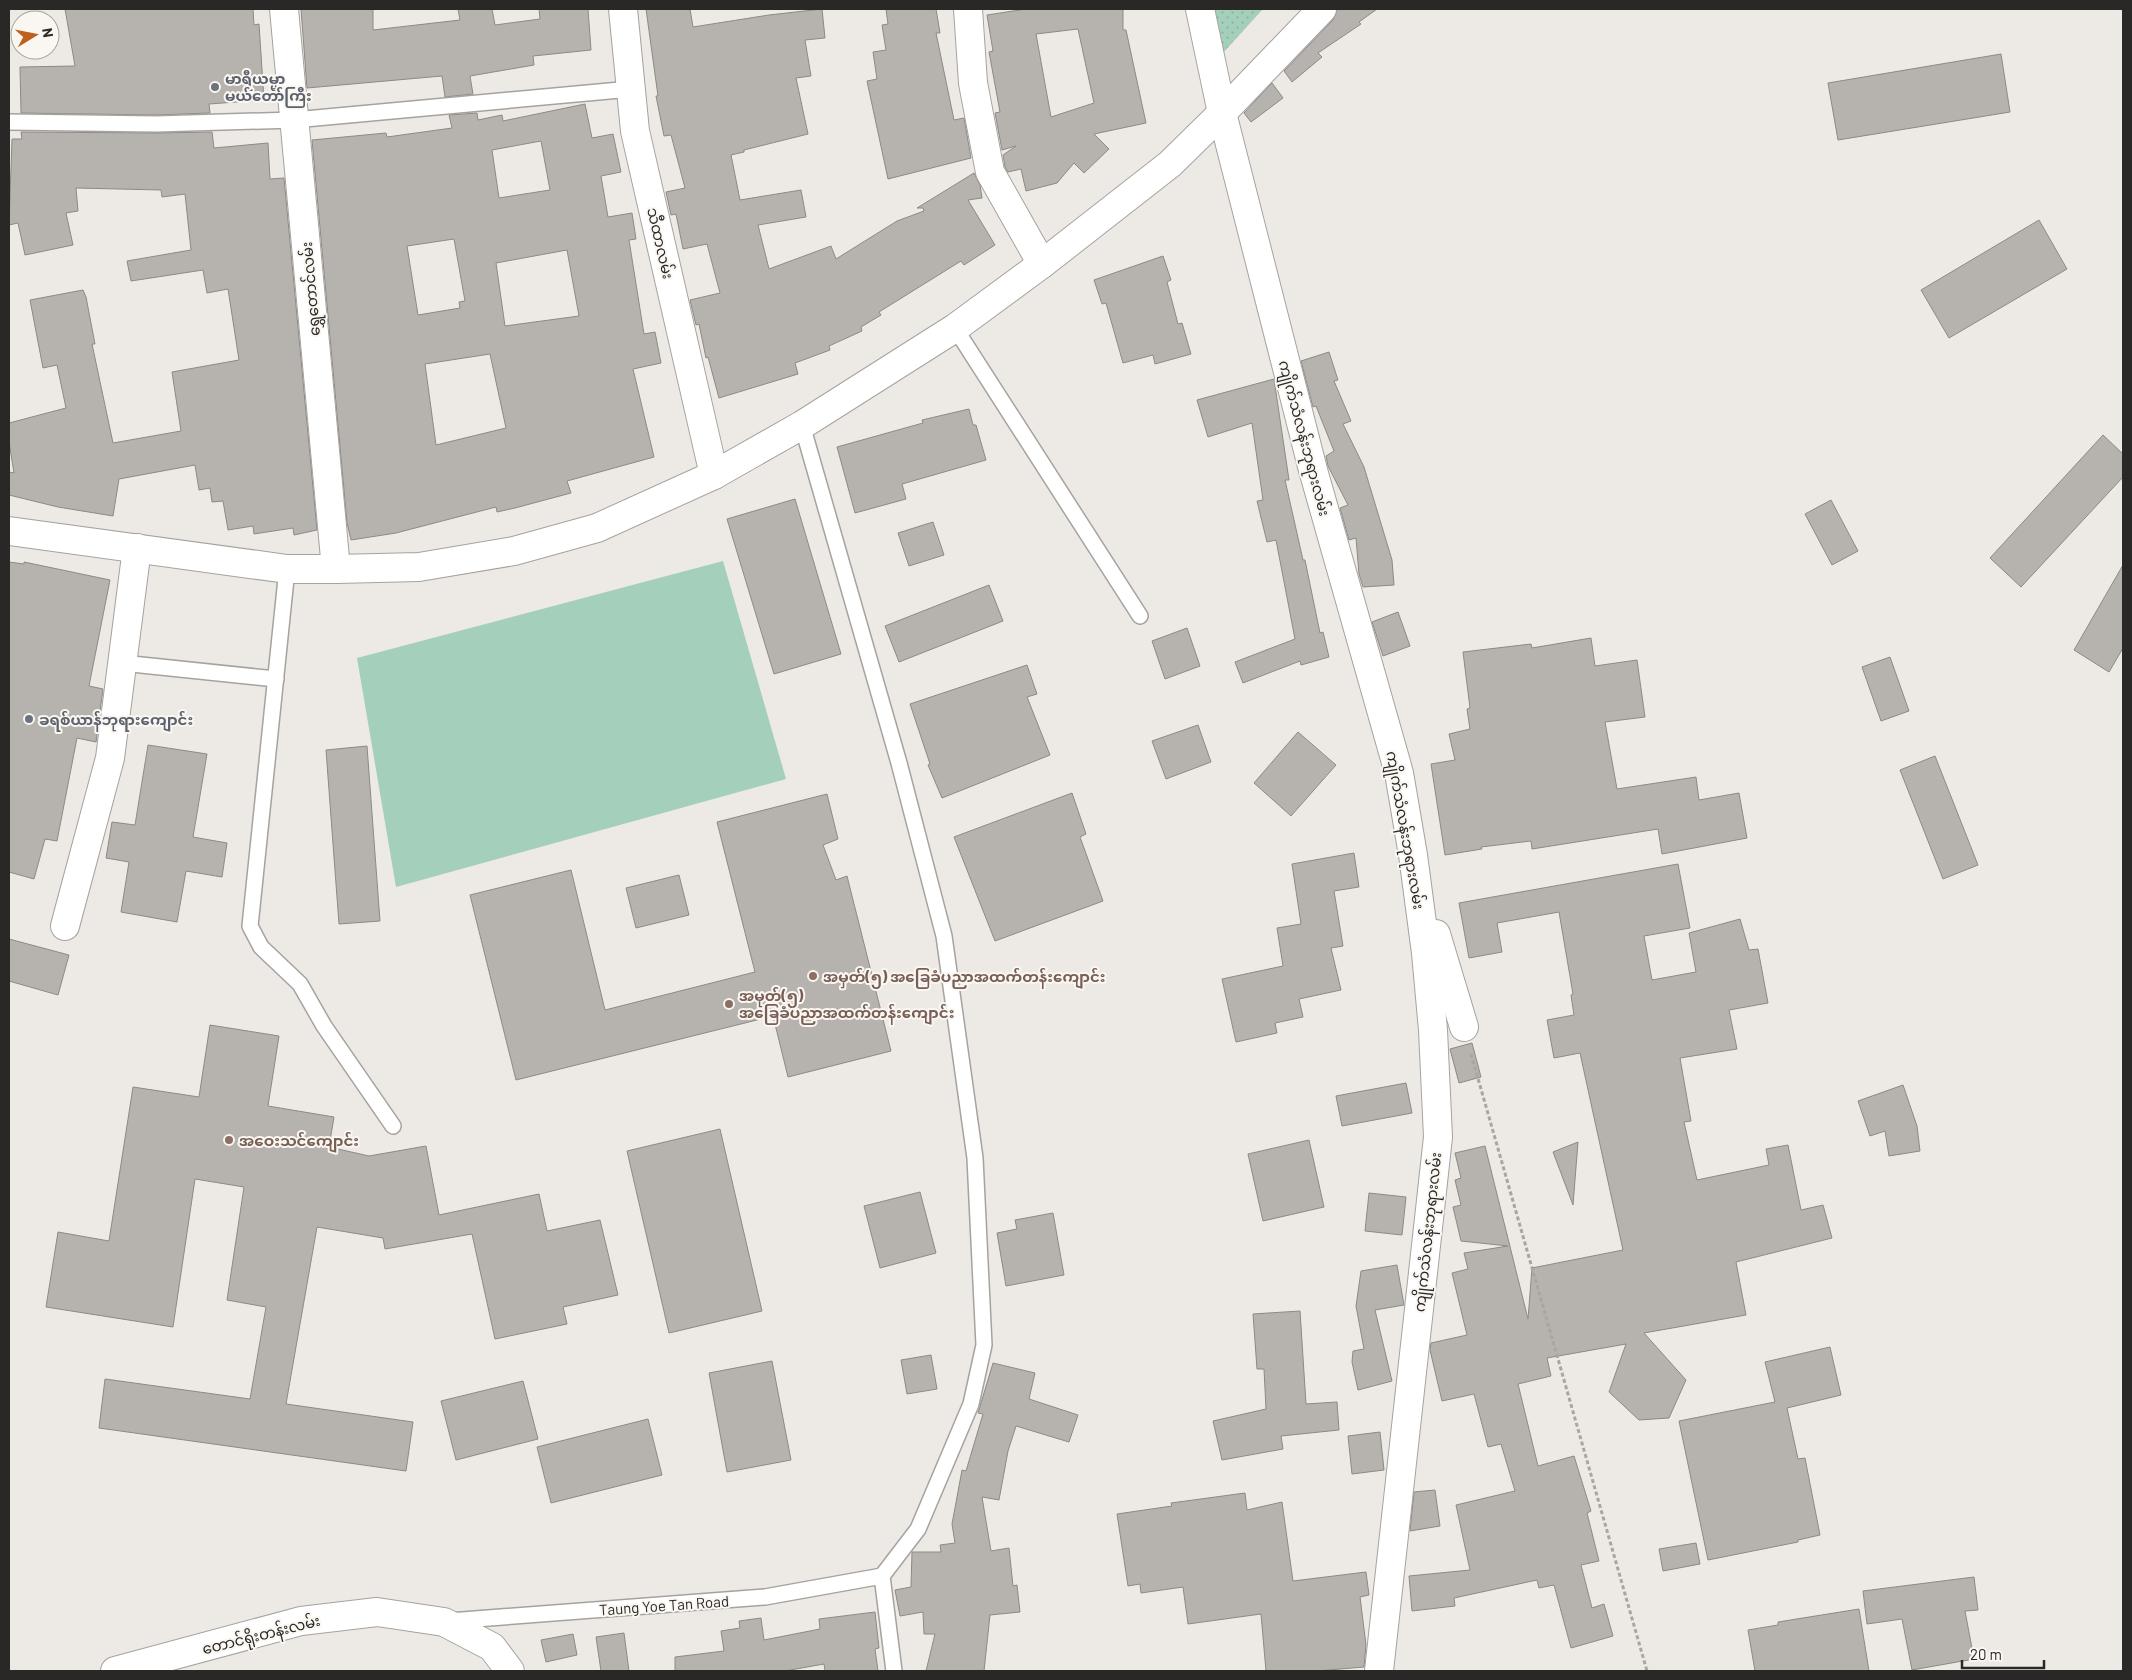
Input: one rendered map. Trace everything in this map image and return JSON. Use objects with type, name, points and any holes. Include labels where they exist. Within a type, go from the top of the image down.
[{"type":"street","name":"ရွှေတောင်လမ်း","points":[[284,9],[336,569]]},
{"type":"street","name":"သီထာလမ်း","points":[[623,9],[635,131],[714,475]]},
{"type":"street","points":[[968,9],[973,83],[990,172],[1042,264]]},
{"type":"street","name":"ကျိုက်သံလန်းဘုရားလမ်း","points":[[1200,9],[1222,113],[1313,470],[1399,773],[1413,855],[1426,953],[1433,1030],[1438,1137],[1379,1671]]},
{"type":"street","points":[[9,531],[287,569],[336,569],[419,567],[514,551],[597,528],[714,475],[802,426],[955,328],[1042,264],[1170,164],[1322,9]]},
{"type":"street","points":[[65,926],[110,758],[137,548]]},
{"type":"street","points":[[1413,855],[1464,1027]]},
{"type":"street","name":"တောင်ရိုးတန်းလမ်း","points":[[115,1671],[301,1621],[377,1612],[444,1622],[492,1648],[510,1671]]},
{"type":"lane","points":[[9,122],[156,124],[294,120],[631,89]]},
{"type":"lane","points":[[955,328],[1140,616]]},
{"type":"lane","points":[[802,426],[899,763],[944,936],[975,1158],[984,1346],[971,1404],[918,1529],[882,1576],[894,1671]]},
{"type":"lane","points":[[287,569],[250,926],[261,947],[300,984],[324,1026],[393,1126]]},
{"type":"lane","points":[[122,664],[276,679]]},
{"type":"lane","name":"Taung Yoe Tan Road","points":[[444,1622],[765,1597],[882,1576]]},
{"type":"path","points":[[1464,1027],[1647,1671]]},
{"type":"green space","points":[[1215,9],[1263,9],[1223,53]]},
{"type":"green space","points":[[723,561],[786,779],[396,887],[357,658]]},
{"type":"building","points":[[65,9],[253,9],[254,25],[259,24],[264,100],[209,104],[210,113],[156,115],[21,113],[20,67],[75,66]]},
{"type":"building","points":[[301,9],[373,9],[373,30],[460,20],[458,9],[492,9],[495,25],[540,19],[539,9],[588,9],[591,50],[533,56],[534,65],[470,76],[473,94],[445,97],[442,76],[307,88]]},
{"type":"building","points":[[646,9],[690,9],[693,27],[822,9],[825,38],[805,40],[811,76],[796,78],[808,134],[731,155],[740,200],[801,190],[806,217],[758,225],[769,269],[831,246],[836,259],[897,221],[924,211],[923,208],[917,208],[974,173],[980,185],[982,198],[968,200],[995,245],[964,265],[961,261],[879,312],[881,315],[861,327],[862,331],[829,346],[830,350],[795,363],[798,374],[719,398],[708,357],[706,358],[699,324],[696,325],[690,300],[720,293],[707,244],[683,249],[676,214],[671,215],[666,192],[685,188],[671,135],[664,136],[656,96],[658,96]]},
{"type":"building","points":[[886,9],[936,9],[940,33],[936,33],[954,120],[964,118],[971,158],[888,179],[867,81],[877,79],[873,52],[886,50],[882,25],[888,24]]},
{"type":"building","points":[[1026,9],[1123,9],[1123,30],[1126,30],[1146,123],[1094,134],[1109,149],[1084,173],[1074,163],[1057,183],[1026,191],[1021,169],[1008,172],[1005,167],[1003,155],[1016,146],[1002,150],[995,113],[1000,112],[989,52],[993,51],[987,15]],"holes":[[[1078,29],[1094,103],[1051,117],[1036,34]]]},
{"type":"building","points":[[1337,9],[1377,9],[1359,22],[1361,24],[1318,53],[1322,57],[1292,82],[1284,71],[1333,20]]},
{"type":"building","points":[[2001,54],[2010,112],[1838,140],[1828,83]]},
{"type":"building","points":[[1272,83],[1283,98],[1251,122],[1244,113]]},
{"type":"building","points":[[585,104],[592,138],[613,134],[621,172],[601,176],[608,217],[632,213],[636,239],[629,240],[644,334],[655,332],[661,363],[633,369],[654,457],[567,481],[571,493],[497,512],[496,507],[396,533],[351,540],[347,523],[312,140],[386,133],[387,137],[452,128],[449,115],[477,113],[478,120],[502,115],[503,121]],"holes":[[[541,141],[550,190],[499,198],[492,150]],[[454,239],[465,301],[459,302],[460,308],[418,315],[407,246]],[[567,250],[579,316],[505,326],[496,263]],[[490,354],[506,428],[436,445],[425,364]]]},
{"type":"building","points":[[21,132],[212,132],[214,148],[268,143],[270,179],[284,178],[317,530],[294,535],[293,528],[254,534],[253,526],[228,530],[223,501],[212,502],[210,488],[199,490],[195,465],[119,479],[113,516],[58,507],[9,495],[9,472],[14,473],[9,442],[9,423],[66,408],[57,365],[43,368],[30,300],[83,290],[86,297],[95,344],[92,344],[113,443],[181,431],[172,372],[239,360],[228,289],[207,293],[203,270],[131,281],[127,261],[191,250],[185,194],[162,197],[161,190],[76,188],[78,211],[66,213],[73,245],[25,255],[18,223],[9,225],[12,139],[22,139]]},
{"type":"building","points":[[2039,220],[2067,269],[1949,338],[1921,290]]},
{"type":"building","points":[[1163,256],[1171,280],[1167,282],[1178,324],[1182,323],[1191,354],[1155,364],[1153,355],[1123,363],[1106,303],[1102,304],[1094,280]]},
{"type":"building","points":[[1329,352],[1338,380],[1334,381],[1351,421],[1343,424],[1364,467],[1392,560],[1394,585],[1363,587],[1359,574],[1356,538],[1349,540],[1340,508],[1348,505],[1328,466],[1326,456],[1334,451],[1316,406],[1313,407],[1301,361]]},
{"type":"building","points":[[1274,379],[1289,480],[1285,480],[1303,560],[1305,560],[1320,633],[1323,632],[1329,657],[1301,665],[1300,661],[1243,683],[1235,662],[1295,639],[1276,540],[1267,542],[1257,501],[1263,500],[1252,423],[1208,437],[1197,400]]},
{"type":"building","points":[[969,409],[973,425],[976,425],[986,460],[902,484],[906,499],[855,513],[837,447],[923,423],[922,420]]},
{"type":"building","points":[[2103,435],[2123,454],[2123,477],[2021,587],[1990,558]]},
{"type":"building","points":[[795,499],[841,654],[774,674],[727,519]]},
{"type":"building","points":[[1831,500],[1858,551],[1832,565],[1805,514]]},
{"type":"building","points":[[933,522],[944,555],[909,566],[898,533]]},
{"type":"building","points":[[9,562],[24,564],[24,562],[110,580],[89,686],[103,689],[96,742],[77,738],[57,841],[45,839],[34,879],[9,872]]},
{"type":"building","points":[[2123,565],[2123,648],[2109,672],[2074,650]]},
{"type":"building","points":[[989,585],[1003,621],[899,662],[885,626]]},
{"type":"building","points":[[1398,612],[1410,646],[1383,656],[1372,622]]},
{"type":"building","points":[[1187,628],[1200,666],[1165,679],[1152,641]]},
{"type":"building","points":[[1591,638],[1595,666],[1637,660],[1645,717],[1605,722],[1617,789],[1696,777],[1699,800],[1739,793],[1747,838],[1662,854],[1658,829],[1532,849],[1531,841],[1481,847],[1482,849],[1445,855],[1431,764],[1455,760],[1449,734],[1470,729],[1467,709],[1470,708],[1463,652],[1531,644],[1532,648]]},
{"type":"building","points":[[1890,657],[1909,711],[1881,721],[1862,667]]},
{"type":"building","points":[[1027,665],[1037,694],[1027,697],[1050,755],[942,798],[928,765],[930,764],[910,704]]},
{"type":"building","points":[[1198,725],[1211,762],[1166,779],[1152,741]]},
{"type":"building","points":[[1298,732],[1336,765],[1291,816],[1254,783]]},
{"type":"building","points":[[148,745],[207,754],[193,837],[227,843],[222,877],[186,871],[177,922],[121,912],[129,862],[106,858],[112,822],[135,825]]},
{"type":"building","points":[[367,746],[380,921],[339,924],[326,750]]},
{"type":"building","points":[[1935,756],[1978,865],[1943,879],[1900,770]]},
{"type":"building","points":[[1072,793],[1086,834],[1080,837],[1103,901],[995,941],[954,837]]},
{"type":"building","points":[[827,794],[838,839],[823,845],[836,880],[847,876],[891,1051],[788,1077],[773,1016],[516,1080],[470,895],[571,870],[605,1010],[755,972],[717,822]]},
{"type":"building","points":[[1354,853],[1359,887],[1334,891],[1343,946],[1331,948],[1341,990],[1299,999],[1303,1017],[1275,1023],[1277,1033],[1236,1042],[1222,979],[1283,966],[1277,928],[1301,924],[1292,864]]},
{"type":"building","points":[[1678,864],[1690,928],[1644,936],[1652,980],[1696,972],[1689,933],[1740,919],[1749,950],[1758,949],[1768,1003],[1729,1010],[1737,1049],[1680,1058],[1691,1121],[1684,1122],[1697,1180],[1769,1165],[1766,1149],[1788,1145],[1801,1210],[1823,1205],[1832,1238],[1736,1262],[1746,1315],[1644,1333],[1686,1380],[1669,1418],[1639,1420],[1609,1392],[1626,1344],[1547,1358],[1551,1376],[1518,1384],[1538,1466],[1574,1456],[1591,1511],[1587,1513],[1599,1561],[1581,1565],[1592,1608],[1604,1604],[1613,1636],[1571,1648],[1554,1585],[1539,1588],[1537,1580],[1454,1598],[1455,1606],[1412,1611],[1409,1576],[1470,1570],[1456,1505],[1515,1491],[1501,1444],[1488,1447],[1474,1394],[1442,1401],[1430,1350],[1431,1343],[1467,1335],[1452,1273],[1468,1269],[1464,1253],[1508,1246],[1461,1241],[1453,1207],[1461,1205],[1455,1180],[1461,1178],[1455,1153],[1485,1146],[1528,1319],[1532,1268],[1623,1250],[1580,1053],[1554,1058],[1547,1020],[1574,1015],[1571,995],[1573,994],[1559,912],[1497,923],[1502,952],[1469,958],[1459,903]]},
{"type":"building","points":[[679,875],[689,915],[636,928],[626,888]]},
{"type":"building","points":[[9,939],[69,955],[58,995],[9,981]]},
{"type":"building","points":[[210,1025],[279,1036],[268,1106],[334,1117],[329,1147],[369,1156],[426,1146],[439,1215],[539,1194],[547,1231],[600,1220],[618,1295],[563,1307],[567,1324],[495,1339],[472,1234],[385,1249],[383,1238],[317,1227],[286,1404],[413,1422],[406,1471],[99,1428],[105,1379],[250,1399],[266,1307],[227,1300],[244,1187],[195,1179],[173,1327],[46,1307],[58,1232],[109,1241],[133,1087],[199,1097]]},
{"type":"building","points":[[1472,1043],[1481,1077],[1459,1083],[1450,1049]]},
{"type":"building","points":[[1406,1083],[1412,1113],[1342,1126],[1336,1096]]},
{"type":"building","points":[[1903,1085],[1917,1126],[1920,1151],[1889,1156],[1885,1131],[1870,1136],[1858,1101]]},
{"type":"building","points":[[720,1129],[762,1311],[669,1333],[627,1151]]},
{"type":"building","points":[[1309,1140],[1324,1207],[1263,1221],[1248,1154]]},
{"type":"building","points":[[1578,1142],[1573,1205],[1553,1152]]},
{"type":"building","points":[[920,1192],[936,1253],[880,1268],[864,1206]]},
{"type":"building","points":[[1369,1193],[1406,1197],[1402,1235],[1365,1231]]},
{"type":"building","points":[[1053,1213],[1064,1275],[1006,1286],[997,1233],[1017,1229],[1015,1220]]},
{"type":"building","points":[[1397,1265],[1404,1305],[1375,1310],[1392,1381],[1358,1390],[1352,1362],[1353,1351],[1364,1349],[1356,1306],[1361,1271]]},
{"type":"building","points":[[1300,1311],[1306,1404],[1337,1402],[1339,1430],[1281,1436],[1283,1449],[1222,1460],[1213,1421],[1266,1409],[1264,1369],[1257,1369],[1253,1314]]},
{"type":"building","points":[[1830,1347],[1841,1395],[1787,1408],[1798,1459],[1805,1458],[1820,1535],[1798,1540],[1798,1542],[1708,1560],[1679,1421],[1775,1402],[1765,1362]]},
{"type":"building","points":[[931,1355],[937,1389],[907,1394],[901,1360]]},
{"type":"building","points":[[772,1361],[791,1460],[727,1472],[709,1373]]},
{"type":"building","points":[[993,1363],[1035,1373],[1029,1399],[1078,1415],[1069,1442],[1016,1426],[1008,1451],[999,1500],[982,1497],[991,1551],[1009,1548],[1013,1586],[1017,1585],[1020,1612],[990,1615],[984,1671],[926,1671],[935,1634],[924,1634],[923,1612],[900,1616],[895,1590],[911,1587],[912,1552],[941,1552],[940,1545],[955,1543],[952,1524],[962,1470],[966,1471],[983,1414],[978,1413]]},
{"type":"building","points":[[523,1381],[538,1439],[456,1460],[441,1401]]},
{"type":"building","points":[[648,1419],[662,1475],[551,1503],[537,1447]]},
{"type":"building","points":[[1380,1432],[1384,1470],[1352,1474],[1348,1436]]},
{"type":"building","points":[[1435,1490],[1440,1526],[1410,1531],[1414,1492]]},
{"type":"building","points":[[1245,1493],[1247,1510],[1282,1502],[1293,1581],[1366,1572],[1369,1595],[1360,1597],[1366,1645],[1364,1667],[1317,1671],[1266,1671],[1261,1614],[1188,1624],[1183,1587],[1141,1593],[1140,1584],[1128,1586],[1117,1514],[1172,1506],[1171,1503]]},
{"type":"building","points":[[1696,1543],[1700,1564],[1663,1571],[1659,1549]]},
{"type":"building","points":[[1974,1577],[1978,1610],[1965,1611],[1974,1659],[1912,1670],[1902,1619],[1867,1624],[1863,1591]]},
{"type":"building","points":[[1859,1609],[1869,1671],[1755,1671],[1748,1630],[1778,1625],[1778,1622]]},
{"type":"building","points":[[875,1612],[879,1648],[875,1649],[878,1671],[825,1671],[824,1664],[785,1671],[675,1671],[675,1657],[724,1651],[721,1631],[740,1628],[739,1621],[761,1618],[764,1640],[820,1629],[819,1619]]},
{"type":"building","points":[[624,1633],[629,1671],[601,1671],[596,1637]]},
{"type":"building","points":[[573,1634],[577,1655],[546,1662],[541,1640]]},
{"type":"place","name":"မာရီယမ္မာ မယ်တော်ကြီး","points":[[215,87]]},
{"type":"place","name":"ခရစ်ယာန်ဘုရားကျောင်း","points":[[29,719]]},
{"type":"place","name":"အမှတ်(၅) အခြေခံပညာအထက်တန်းကျောင်း","points":[[813,976]]},
{"type":"place","name":"အမုတ်(၅) အခြေခံပညာအထက်တန်းကျောင်း","points":[[729,1004]]},
{"type":"place","name":"အဝေးသင်ကျောင်း","points":[[229,1140]]}]
